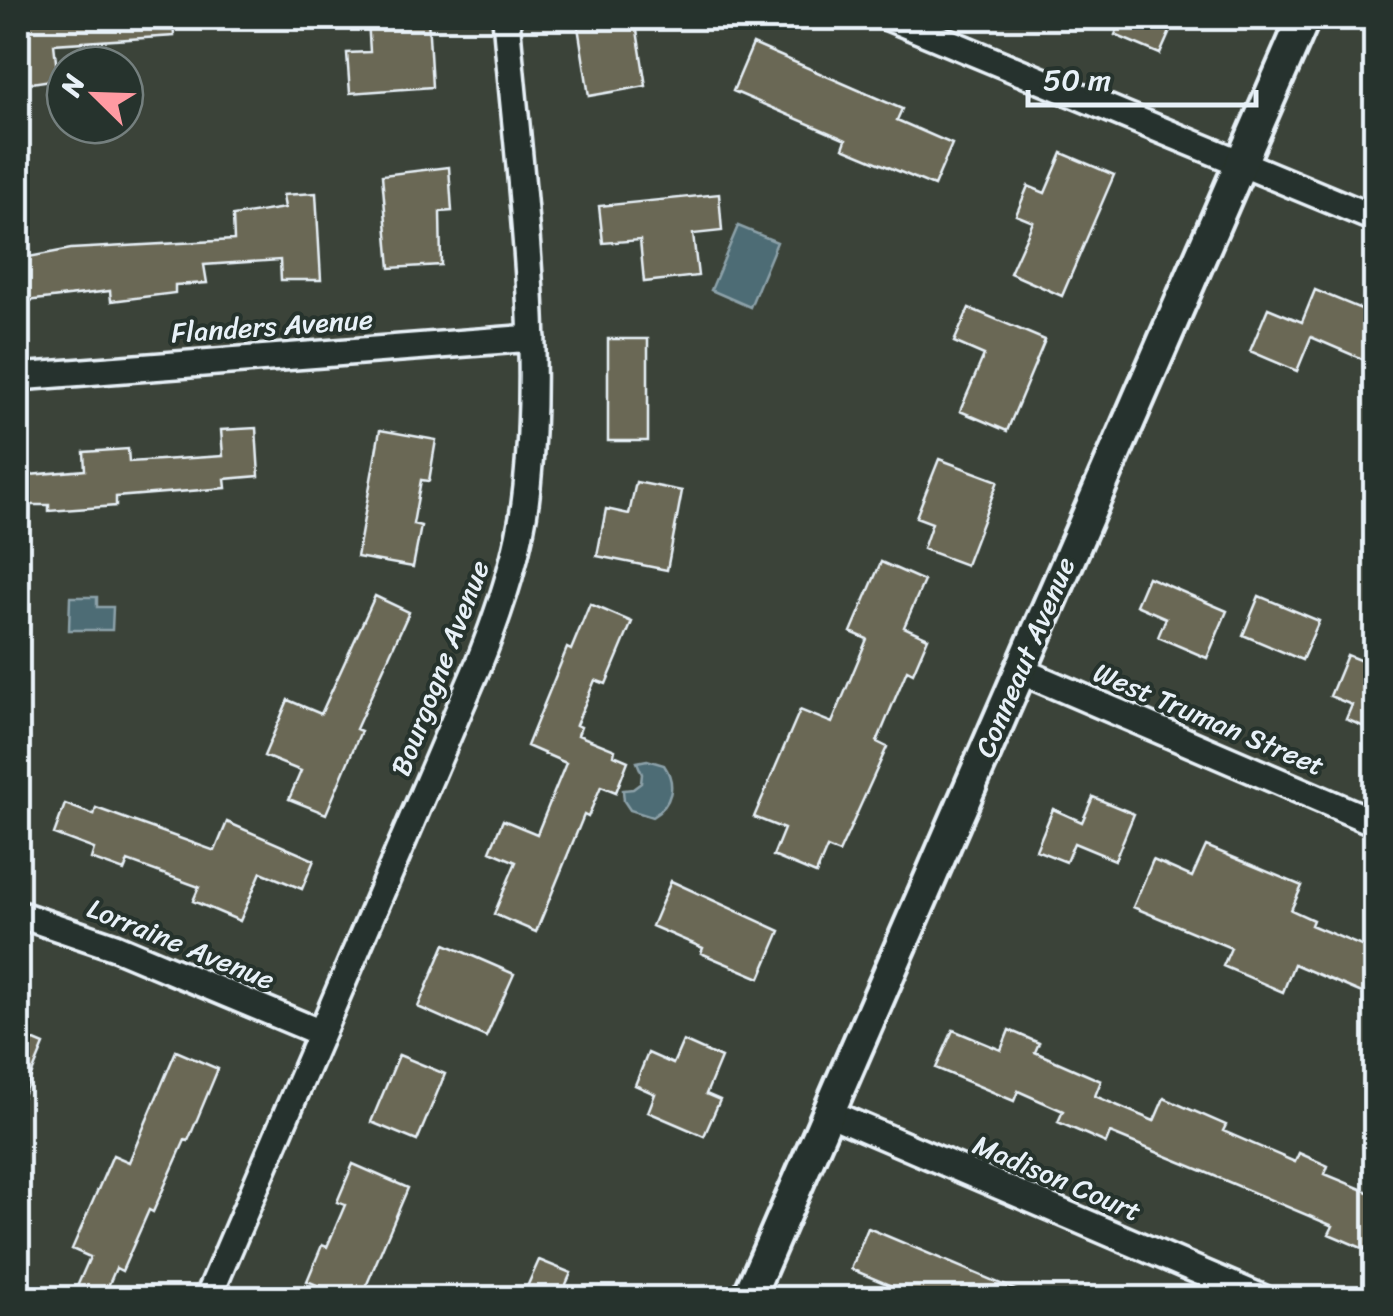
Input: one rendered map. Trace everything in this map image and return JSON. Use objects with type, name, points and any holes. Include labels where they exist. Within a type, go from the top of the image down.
[{"type":"street","name":"Bourgogne Avenue","points":[[208,1298],[492,632],[512,564],[527,490],[533,424],[532,338],[506,18]]},
{"type":"street","points":[[890,18],[1376,219]]},
{"type":"street","name":"Conneaut Avenue","points":[[748,1298],[1304,18]]},
{"type":"street","name":"Flanders Avenue","points":[[18,377],[532,338]]},
{"type":"street","name":"West Truman Street","points":[[1019,670],[1376,822]]},
{"type":"street","name":"Lorraine Avenue","points":[[18,914],[116,948],[321,1033]]},
{"type":"street","name":"Madison Court","points":[[829,1113],[1262,1298]]},
{"type":"water","points":[[738,226],[777,242],[750,307],[711,290]]},
{"type":"water","points":[[70,597],[97,597],[97,607],[113,607],[112,630],[69,630]]},
{"type":"water","points":[[647,760],[664,765],[671,787],[668,800],[652,817],[630,810],[623,790],[641,783],[637,762]]},
{"type":"building","points":[[18,18],[173,18],[174,36],[45,45],[45,81],[18,85]]},
{"type":"building","points":[[368,18],[428,18],[432,87],[350,93],[347,53],[370,52]]},
{"type":"building","points":[[635,18],[646,86],[589,96],[577,20]]},
{"type":"building","points":[[1122,18],[1176,18],[1160,54],[1115,35]]},
{"type":"building","points":[[753,44],[902,109],[897,120],[952,144],[934,186],[843,148],[846,140],[733,91]]},
{"type":"building","points":[[1062,153],[1114,175],[1062,296],[1010,273],[1033,222],[1016,215],[1028,186],[1045,193]]},
{"type":"building","points":[[449,167],[452,211],[440,212],[441,265],[390,268],[382,175]]},
{"type":"building","points":[[316,193],[321,280],[281,280],[280,260],[204,265],[207,283],[175,285],[175,293],[111,301],[110,291],[18,302],[18,259],[71,249],[234,240],[233,216],[285,208],[283,195]]},
{"type":"building","points":[[719,194],[722,231],[693,234],[698,276],[644,282],[640,240],[603,243],[599,206]]},
{"type":"building","points":[[1315,290],[1376,315],[1376,365],[1311,337],[1297,371],[1250,351],[1268,308],[1302,322]]},
{"type":"building","points":[[969,308],[1045,340],[1007,431],[960,411],[984,355],[954,342]]},
{"type":"building","points":[[608,339],[648,339],[648,441],[608,441]]},
{"type":"building","points":[[256,428],[259,476],[225,479],[226,488],[116,497],[116,506],[49,511],[49,505],[18,505],[18,476],[85,470],[84,452],[128,449],[129,462],[223,456],[221,430]]},
{"type":"building","points":[[380,430],[436,440],[429,481],[421,480],[413,524],[421,526],[413,567],[357,557]]},
{"type":"building","points":[[939,459],[998,481],[966,565],[923,549],[932,523],[916,517]]},
{"type":"building","points":[[636,482],[682,491],[667,570],[597,556],[606,509],[629,514]]},
{"type":"building","points":[[881,562],[924,581],[904,627],[928,638],[913,673],[907,670],[877,742],[887,747],[839,853],[827,848],[816,874],[773,856],[784,829],[754,817],[800,710],[832,723],[867,639],[851,632]]},
{"type":"building","points":[[1148,577],[1227,611],[1207,658],[1158,637],[1166,618],[1136,605]]},
{"type":"building","points":[[375,596],[409,612],[356,729],[361,731],[326,814],[289,799],[301,771],[264,756],[288,700],[321,714]]},
{"type":"building","points":[[1259,596],[1319,621],[1302,660],[1243,635]]},
{"type":"building","points":[[590,604],[632,622],[606,684],[595,680],[576,725],[581,727],[578,735],[615,750],[614,755],[628,761],[616,792],[601,786],[588,817],[584,815],[536,932],[494,914],[516,862],[490,851],[503,820],[537,834],[566,763],[527,746],[567,648],[571,650]]},
{"type":"building","points":[[1376,649],[1376,732],[1346,719],[1352,705],[1330,696],[1347,655],[1369,664]]},
{"type":"building","points":[[1093,797],[1134,814],[1115,860],[1074,843],[1066,862],[1036,850],[1053,809],[1082,822]]},
{"type":"building","points":[[65,804],[94,815],[96,808],[215,851],[227,822],[314,860],[302,889],[261,872],[240,921],[193,901],[199,887],[128,861],[124,871],[91,859],[94,849],[54,834]]},
{"type":"building","points":[[1206,846],[1302,886],[1291,910],[1313,920],[1311,925],[1376,952],[1376,999],[1294,964],[1283,992],[1223,966],[1231,948],[1133,907],[1153,860],[1192,877]]},
{"type":"building","points":[[671,881],[780,931],[760,978],[701,953],[703,948],[652,926]]},
{"type":"building","points":[[445,944],[514,974],[486,1037],[418,1007]]},
{"type":"building","points":[[953,1030],[1001,1050],[1009,1030],[1039,1043],[1035,1052],[1101,1081],[1095,1096],[1154,1121],[1164,1098],[1226,1125],[1223,1131],[1295,1162],[1299,1153],[1328,1166],[1325,1174],[1376,1195],[1376,1254],[1329,1234],[1333,1226],[1205,1172],[1110,1133],[1106,1143],[1058,1122],[1063,1111],[1018,1091],[1014,1101],[936,1068]]},
{"type":"building","points":[[18,1034],[44,1045],[18,1107]]},
{"type":"building","points":[[683,1041],[721,1058],[706,1094],[720,1100],[704,1136],[648,1112],[655,1094],[635,1085],[648,1053],[673,1064]]},
{"type":"building","points":[[176,1051],[218,1069],[188,1141],[185,1140],[153,1212],[149,1210],[122,1271],[116,1268],[103,1298],[72,1298],[90,1257],[72,1249],[113,1155],[129,1162]]},
{"type":"building","points":[[399,1055],[445,1074],[417,1141],[371,1122]]},
{"type":"building","points":[[353,1164],[408,1188],[361,1298],[349,1298],[307,1281],[345,1205],[337,1202]]},
{"type":"building","points":[[868,1228],[1034,1298],[920,1298],[851,1269]]},
{"type":"building","points":[[539,1260],[571,1273],[560,1298],[522,1298]]}]
